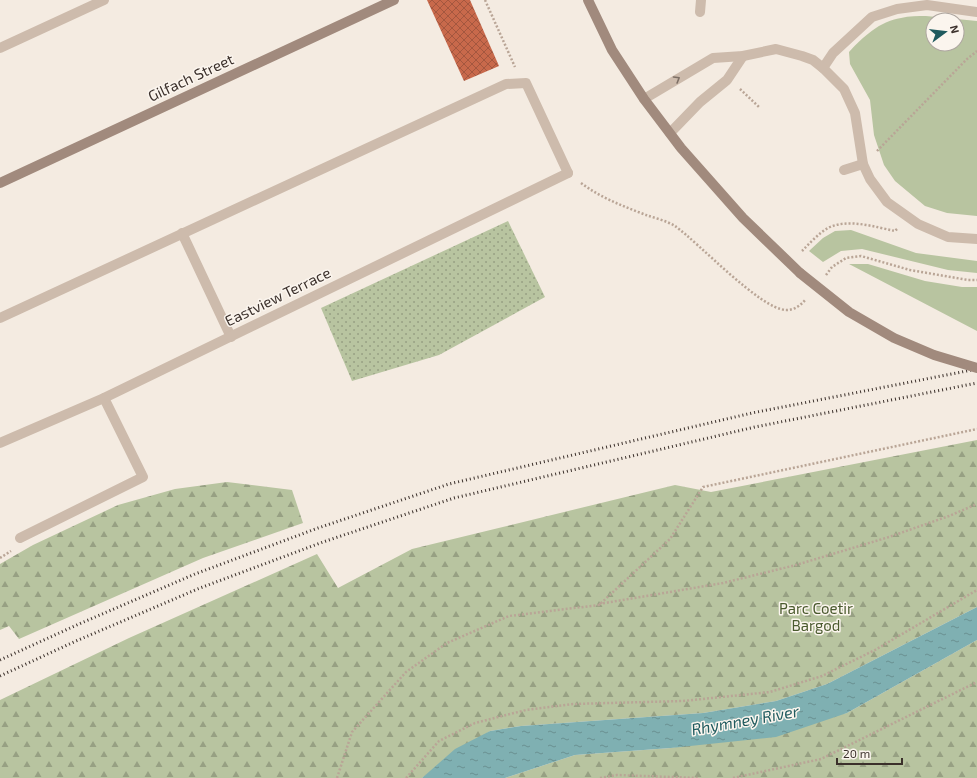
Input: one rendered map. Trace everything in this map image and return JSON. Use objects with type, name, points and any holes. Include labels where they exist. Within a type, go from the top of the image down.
[{"type":"street","points":[[0,48],[104,0]]},
{"type":"street","name":"Gilfach Street","points":[[0,183],[394,0]]},
{"type":"street","points":[[588,0],[612,50],[644,99],[681,148],[743,218],[800,273],[849,312],[894,338],[934,355],[977,368]]},
{"type":"street","points":[[700,12],[701,0]]},
{"type":"street","points":[[823,68],[833,53],[872,17],[897,9],[927,3],[977,12]]},
{"type":"street","points":[[644,99],[713,58],[743,56],[776,49],[813,60],[844,89],[855,112],[864,164],[870,179],[887,202],[918,224],[948,236],[977,239]]},
{"type":"street","points":[[670,133],[700,102],[727,80],[743,56]]},
{"type":"street","name":"Eastview Terrace","points":[[0,443],[104,398],[568,173],[526,83],[506,84],[182,234]]},
{"type":"street","points":[[844,170],[864,164]]},
{"type":"street","points":[[0,318],[182,234],[231,336]]},
{"type":"street","points":[[20,538],[143,478],[104,398]]},
{"type":"path","points":[[485,0],[517,70]]},
{"type":"path","points":[[864,164],[977,51]]},
{"type":"path","points":[[730,76],[741,91],[760,108]]},
{"type":"path","points":[[802,251],[828,228],[846,224],[864,225],[895,231],[909,218]]},
{"type":"path","points":[[599,605],[670,539],[703,487],[977,429]]},
{"type":"path","points":[[337,778],[352,732],[406,672],[447,643],[509,616],[599,605],[723,583],[796,565],[889,537],[949,516],[977,504]]},
{"type":"path","points":[[406,778],[439,741],[475,723],[526,710],[573,704],[683,701],[770,692],[822,676],[875,650],[977,590]]},
{"type":"path","points":[[733,778],[821,759],[977,682]]},
{"type":"path","points":[[600,778],[617,775],[700,778]]},
{"type":"green space","points":[[925,16],[925,52],[965,52],[965,20],[977,21],[977,216],[947,213],[925,206],[895,181],[884,165],[874,135],[870,100],[850,64],[849,52],[872,30],[886,22],[907,17]]},
{"type":"green space","points":[[508,221],[545,297],[439,355],[352,381],[321,308]]},
{"type":"green space","points":[[851,230],[916,253],[977,261],[977,273],[948,270],[862,249],[841,251],[823,262],[809,251],[823,238],[835,231]]},
{"type":"green space","points":[[849,264],[868,264],[925,281],[962,287],[977,287],[977,331]]},
{"type":"green space","name":"Parc Coetir Bargod","points":[[977,440],[977,607],[827,684],[776,701],[703,713],[521,726],[490,731],[422,778],[0,778],[0,700],[129,638],[317,554],[338,588],[412,549],[675,485],[711,492]]},
{"type":"green space","points":[[227,482],[292,490],[303,523],[203,558],[19,639],[9,626],[0,630],[0,564],[33,545],[118,505],[175,489]]},
{"type":"green space","points":[[977,640],[977,778],[505,778],[575,755],[671,748],[847,713]]},
{"type":"water","name":"Rhymney River","points":[[977,607],[977,640],[847,713],[776,737],[671,748],[575,755],[505,778],[422,778],[455,749],[490,731],[521,726],[703,713],[776,701],[827,684]]},
{"type":"building","points":[[427,0],[470,0],[499,66],[464,81]]},
{"type":"railway","points":[[0,660],[195,574],[318,528],[449,484],[752,413],[977,369]]},
{"type":"railway","points":[[0,676],[76,641],[200,588],[323,542],[454,498],[755,427],[977,383]]}]
